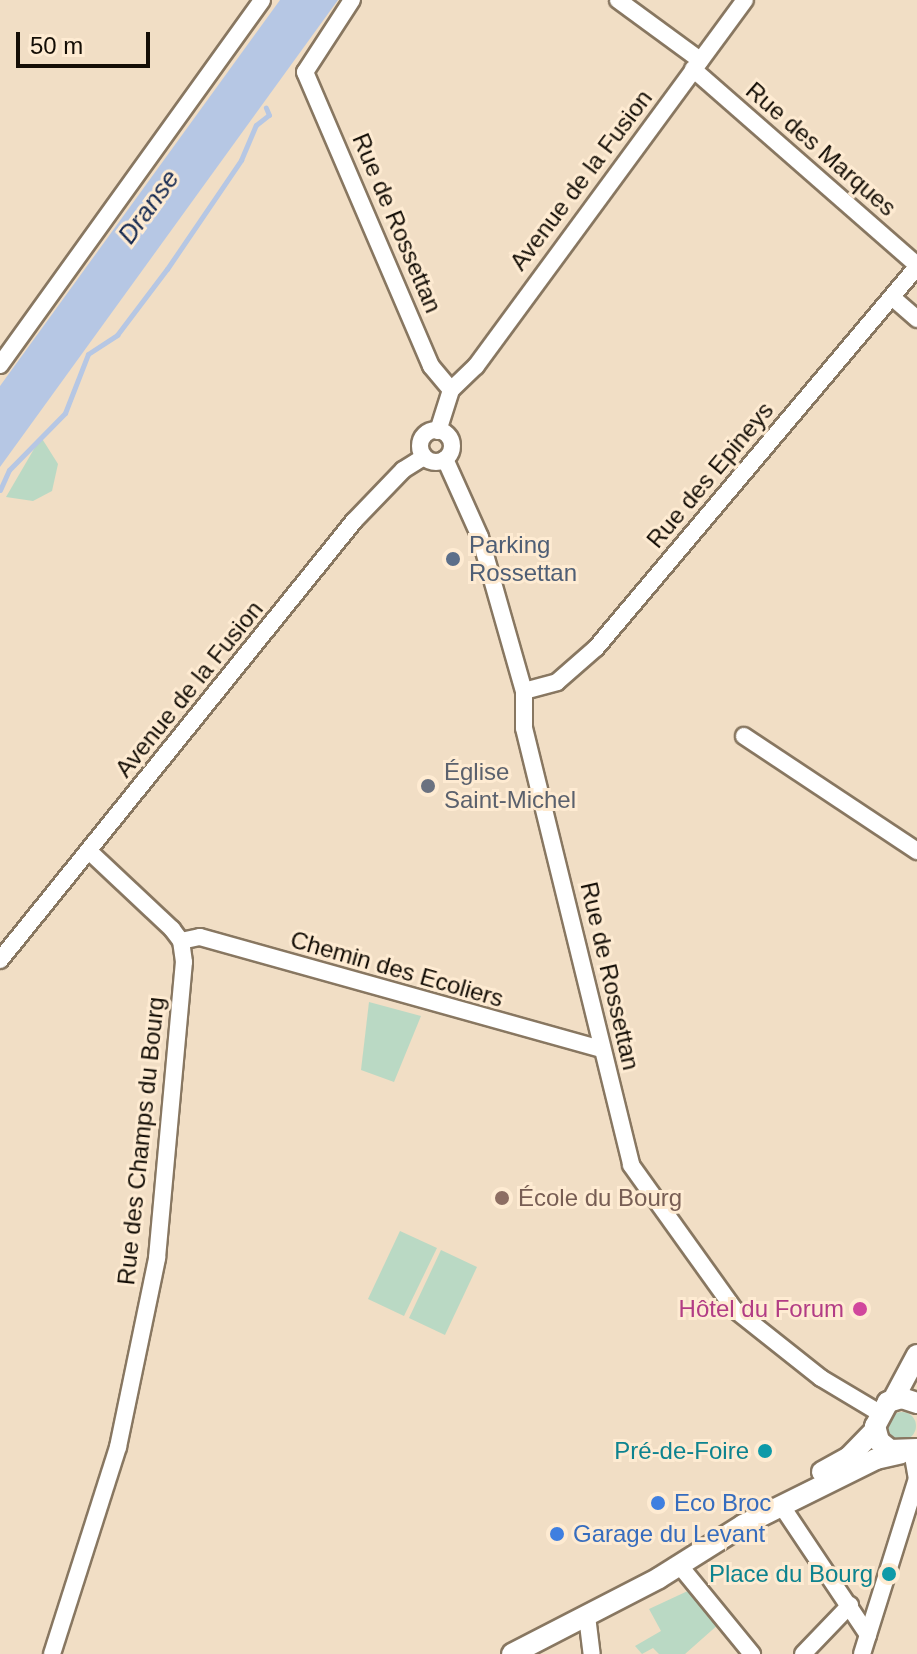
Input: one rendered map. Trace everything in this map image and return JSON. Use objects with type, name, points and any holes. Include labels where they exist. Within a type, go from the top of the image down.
[{"type":"street","points":[[0,365],[262,0]]},
{"type":"street","name":"Rue de Rossettan","points":[[352,0],[305,72],[431,366],[451,390]]},
{"type":"street","name":"Rue des Marques","points":[[618,0],[697,65],[917,266]]},
{"type":"street","name":"Avenue de la Fusion","points":[[0,960],[354,521],[403,470],[424,457],[422,440],[438,431],[451,390],[476,366],[745,0]]},
{"type":"street","name":"Rue des Epineys","points":[[524,691],[557,682],[596,648],[917,266]]},
{"type":"street","points":[[893,298],[917,319]]},
{"type":"street","points":[[424,457],[436,462],[445,459],[452,442],[438,431]]},
{"type":"street","name":"Rue de Rossettan","points":[[445,459],[480,537],[524,691],[524,728],[631,1165],[726,1299],[821,1378],[882,1414]]},
{"type":"street","points":[[744,736],[917,851]]},
{"type":"street","points":[[89,851],[181,941]]},
{"type":"street","name":"Chemin des Ecoliers","points":[[181,941],[200,937],[601,1049]]},
{"type":"street","name":"Rue des Champs du Bourg","points":[[52,1654],[118,1447],[157,1258],[179,1038],[181,941]]},
{"type":"street","points":[[512,1654],[680,1566],[743,1525],[784,1492],[849,1457],[882,1414],[917,1355]]},
{"type":"street","points":[[882,1414],[917,1403]]},
{"type":"street","points":[[882,1414],[884,1446],[910,1451]]},
{"type":"street","points":[[743,1525],[783,1508],[876,1459],[910,1451]]},
{"type":"street","points":[[862,1654],[917,1479],[910,1451]]},
{"type":"street","points":[[783,1508],[868,1635]]},
{"type":"street","points":[[680,1566],[752,1654]]},
{"type":"street","points":[[803,1654],[850,1605]]},
{"type":"street","points":[[587,1616],[592,1654]]},
{"type":"green space","points":[[41,437],[58,464],[52,491],[33,501],[6,497]]},
{"type":"green space","points":[[369,1002],[421,1016],[394,1082],[361,1070]]},
{"type":"green space","points":[[400,1231],[437,1248],[404,1316],[368,1299]]},
{"type":"green space","points":[[441,1250],[477,1267],[445,1335],[409,1318]]},
{"type":"green space","points":[[902,1412],[912,1416],[916,1426],[912,1436],[902,1440],[892,1436],[888,1426],[892,1416]]},
{"type":"green space","points":[[692,1589],[720,1623],[685,1654],[659,1654],[653,1648],[642,1654],[635,1646],[661,1631],[649,1609]]},
{"type":"water","name":"Dranse","points":[[280,0],[338,0],[0,467],[0,386]]},
{"type":"waterway","points":[[0,490],[9,470],[65,413],[88,354],[117,335],[167,269],[241,160],[256,125],[269,115],[266,108]]},
{"type":"place","name":"Parking Rossettan","points":[[453,559]]},
{"type":"place","name":"Église Saint-Michel","points":[[428,786]]},
{"type":"place","name":"École du Bourg","points":[[502,1198]]},
{"type":"place","name":"Hôtel du Forum","points":[[860,1309]]},
{"type":"place","name":"Pré-de-Foire","points":[[765,1451]]},
{"type":"place","name":"Eco Broc","points":[[658,1503]]},
{"type":"place","name":"Garage du Levant","points":[[557,1534]]},
{"type":"place","name":"Place du Bourg","points":[[889,1574]]}]
